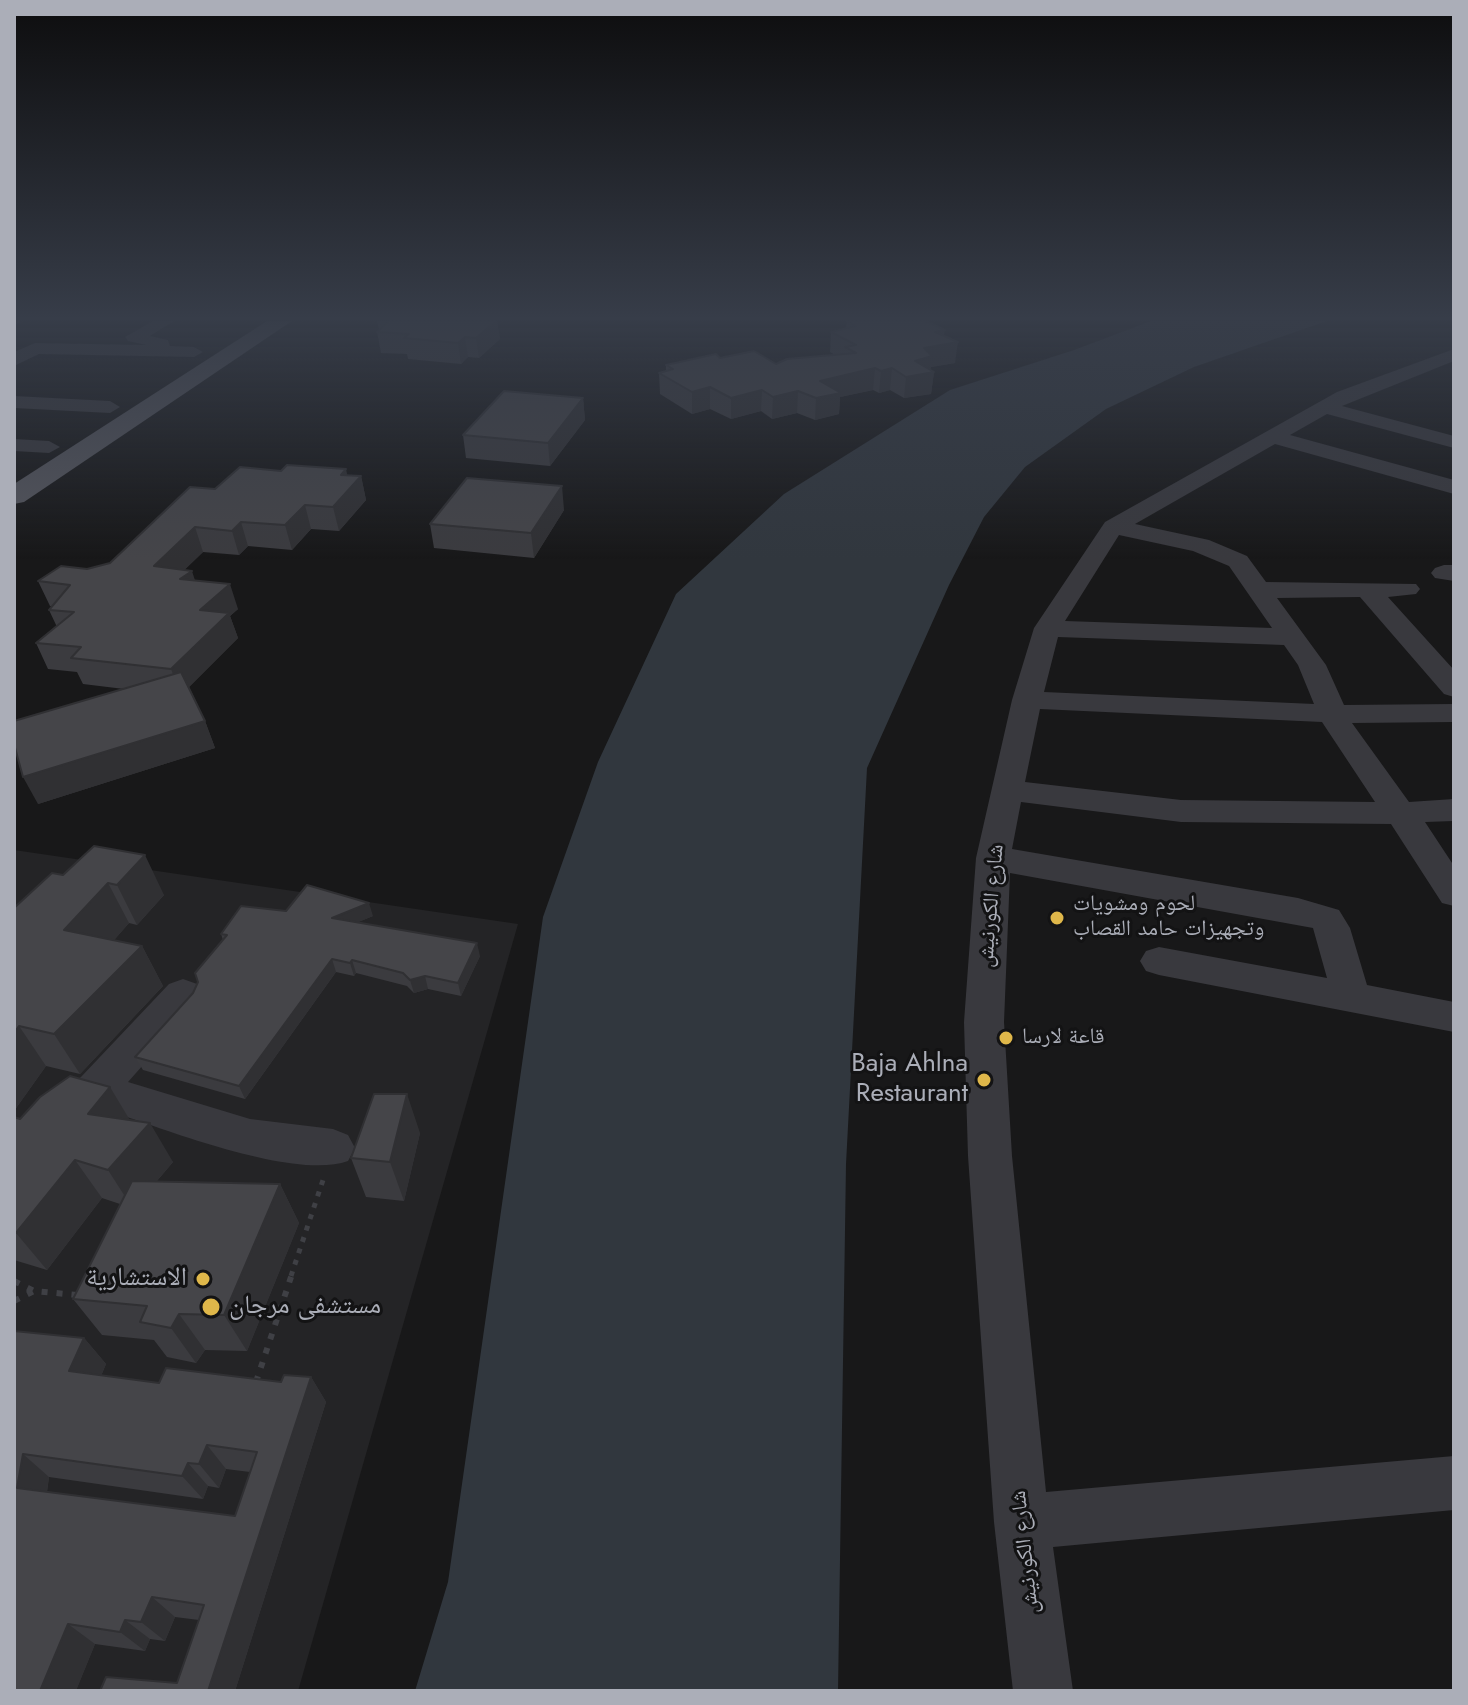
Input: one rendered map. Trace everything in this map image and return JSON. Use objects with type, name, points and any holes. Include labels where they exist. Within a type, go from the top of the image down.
[{"type":"main road","points":[[14,470],[121,401]]},
{"type":"main road","points":[[14,496],[138,401]]},
{"type":"street","name":"شارع الكورنيش","points":[[1043,1691],[1022,1522],[989,1141],[984,1022],[993,858],[1006,790],[1047,628],[1113,527],[1336,401]]},
{"type":"street","points":[[14,402],[110,407]]},
{"type":"street","points":[[1324,407],[1454,442]]},
{"type":"street","points":[[1270,436],[1454,487]]},
{"type":"street","points":[[14,445],[49,447]]},
{"type":"street","points":[[1113,527],[1224,553],[1238,561],[1312,665],[1333,714],[1357,756],[1400,813],[1454,894]]},
{"type":"street","points":[[1259,590],[1407,589]]},
{"type":"street","points":[[1368,590],[1454,688]]},
{"type":"street","points":[[1047,628],[1293,637]]},
{"type":"street","points":[[1027,700],[1333,714],[1454,713]]},
{"type":"street","points":[[1006,790],[1181,811],[1400,813],[1454,810]]},
{"type":"street","points":[[993,858],[1298,911],[1326,919],[1332,928],[1351,998]]},
{"type":"street","points":[[1159,961],[1454,1017]]},
{"type":"street","points":[[14,1148],[96,1089],[183,994]]},
{"type":"street","points":[[96,1089],[250,1138],[333,1148]]},
{"type":"street","points":[[1022,1522],[1454,1483]]},
{"type":"path","points":[[255,1386],[333,1148]]},
{"type":"path","points":[[14,1281],[34,1291],[88,1296]]},
{"type":"path","points":[[14,1301],[34,1291]]},
{"type":"shaded area","points":[[933,401],[1124,401],[1106,409],[1025,467],[984,517],[949,585],[867,768],[846,1164],[838,1691],[415,1691],[448,1582],[543,917],[598,762],[676,594],[784,494]]},
{"type":"shaded area","name":"مستشفى مرجان","points":[[14,850],[518,924],[298,1691],[14,1691]]},
{"type":"building","points":[[495,401],[581,401],[548,443],[463,435]]},
{"type":"building","points":[[287,465],[346,469],[341,475],[361,476],[333,507],[305,505],[285,525],[241,522],[232,531],[195,527],[154,566],[192,571],[180,579],[230,584],[200,610],[229,613],[171,669],[71,658],[81,647],[36,643],[74,612],[49,610],[70,585],[38,581],[61,566],[87,569],[110,563],[190,487],[215,489],[240,467],[281,471]]},
{"type":"building","points":[[467,478],[562,486],[531,533],[430,524]]},
{"type":"building","points":[[181,672],[205,721],[23,777],[14,744],[14,721]]},
{"type":"building","points":[[94,846],[145,855],[117,885],[108,883],[64,930],[142,946],[54,1034],[19,1026],[14,1033],[14,908],[52,873],[63,875]]},
{"type":"building","points":[[307,885],[369,903],[332,918],[477,943],[458,983],[425,976],[410,980],[403,973],[352,960],[350,963],[332,959],[239,1086],[135,1057],[193,993],[198,982],[195,973],[227,935],[221,934],[241,906],[286,911]]},
{"type":"building","points":[[70,1076],[110,1087],[88,1114],[150,1123],[108,1170],[75,1160],[16,1233],[14,1117],[20,1119],[40,1097]]},
{"type":"building","points":[[374,1094],[407,1094],[390,1162],[351,1158]]},
{"type":"building","points":[[132,1181],[280,1184],[224,1315],[179,1314],[171,1328],[140,1322],[147,1306],[73,1299]]},
{"type":"building","points":[[14,1331],[84,1338],[69,1371],[159,1383],[166,1368],[281,1382],[284,1375],[311,1377],[208,1691],[100,1691],[106,1677],[177,1683],[204,1605],[152,1597],[141,1622],[125,1620],[120,1632],[68,1624],[40,1691],[14,1691]],"holes":[[[207,1445],[257,1452],[235,1516],[17,1488],[23,1454],[182,1476],[188,1463],[199,1464]]]},
{"type":"building","points":[[42,1688],[86,1691],[41,1691]]},
{"type":"place","name":"لحوم ومشويات وتجهيزات حامد القصاب","points":[[1057,918]]},
{"type":"place","name":"قاعة لارسا","points":[[1006,1038]]},
{"type":"place","name":"Baja Ahlna Restaurant","points":[[984,1080]]},
{"type":"place","name":"الاستشارية","points":[[203,1279]]},
{"type":"place","name":"مستشفى مرجان","points":[[211,1307]]}]
